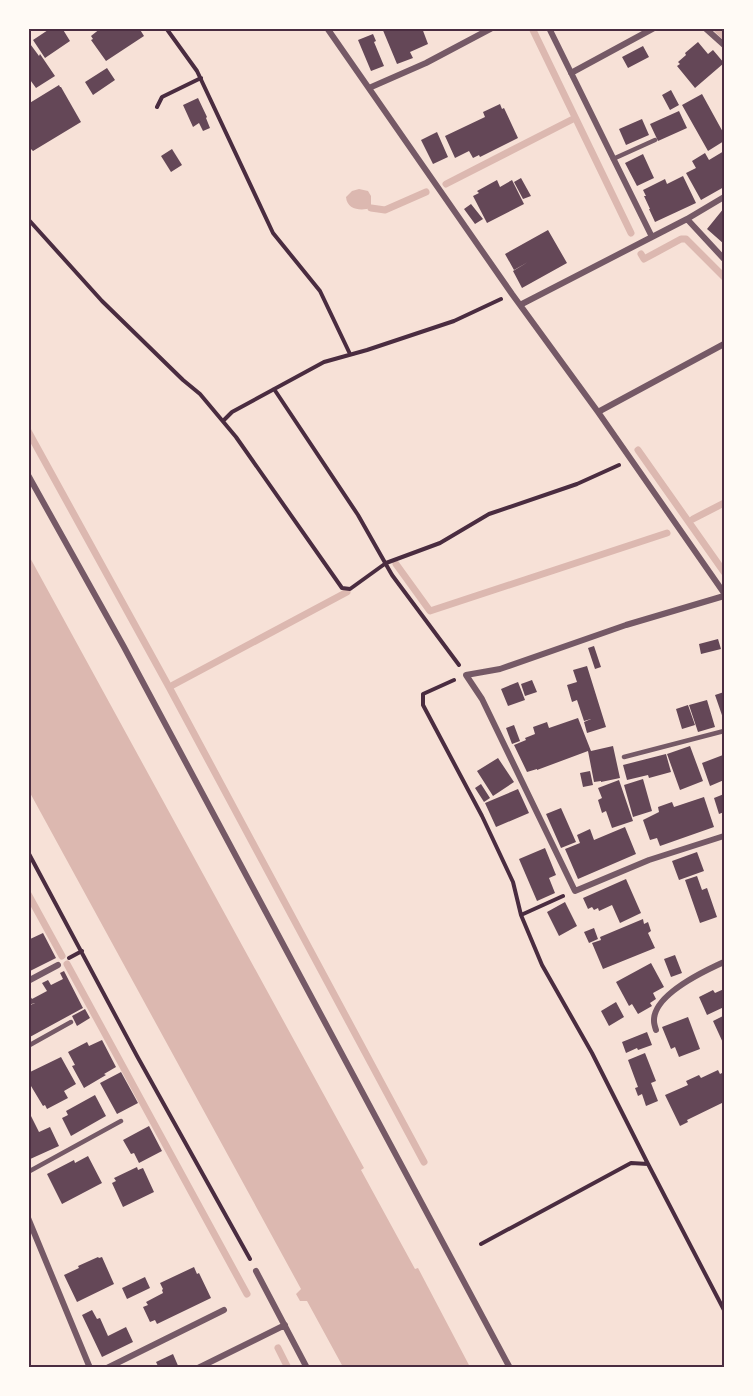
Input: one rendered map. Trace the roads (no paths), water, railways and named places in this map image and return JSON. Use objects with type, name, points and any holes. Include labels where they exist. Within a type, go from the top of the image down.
[{"type":"street","points":[[327,28],[724,595],[626,625],[500,669],[466,675],[482,699],[575,891],[649,860],[724,836]]},
{"type":"street","points":[[369,88],[426,63],[492,28]]},
{"type":"street","points":[[549,28],[652,237]]},
{"type":"street","points":[[571,73],[654,28]]},
{"type":"street","points":[[705,28],[724,45]]},
{"type":"street","points":[[520,305],[687,219],[724,197]]},
{"type":"street","points":[[687,219],[724,259]]},
{"type":"street","points":[[598,412],[724,344]]},
{"type":"street","points":[[28,475],[136,668],[510,1368]]},
{"type":"street","points":[[656,1030],[654,1021],[658,1007],[678,987],[724,962]]},
{"type":"street","points":[[28,981],[58,965]]},
{"type":"street","points":[[28,1218],[90,1368]]},
{"type":"street","points":[[256,1270],[307,1368]]},
{"type":"street","points":[[106,1368],[224,1310]]},
{"type":"street","points":[[198,1368],[285,1325]]},
{"type":"lane","points":[[613,159],[655,140]]},
{"type":"lane","points":[[624,757],[724,731]]},
{"type":"lane","points":[[28,1046],[70,1022]]},
{"type":"lane","points":[[28,1172],[121,1121]]},
{"type":"waterway","points":[[532,28],[631,233]]},
{"type":"waterway","points":[[716,28],[724,36]]},
{"type":"waterway","points":[[446,184],[575,118]]},
{"type":"waterway","points":[[371,208],[385,210],[426,192]]},
{"type":"waterway","points":[[641,254],[644,259],[681,239],[686,239],[724,277]]},
{"type":"waterway","points":[[28,431],[169,687],[424,1162]]},
{"type":"waterway","points":[[638,450],[724,572]]},
{"type":"waterway","points":[[693,519],[724,503]]},
{"type":"waterway","points":[[396,564],[430,611],[667,533]]},
{"type":"waterway","points":[[173,685],[347,592]]},
{"type":"waterway","points":[[28,894],[62,956]]},
{"type":"waterway","points":[[67,964],[247,1294]]},
{"type":"waterway","points":[[278,1348],[288,1368]]}]
